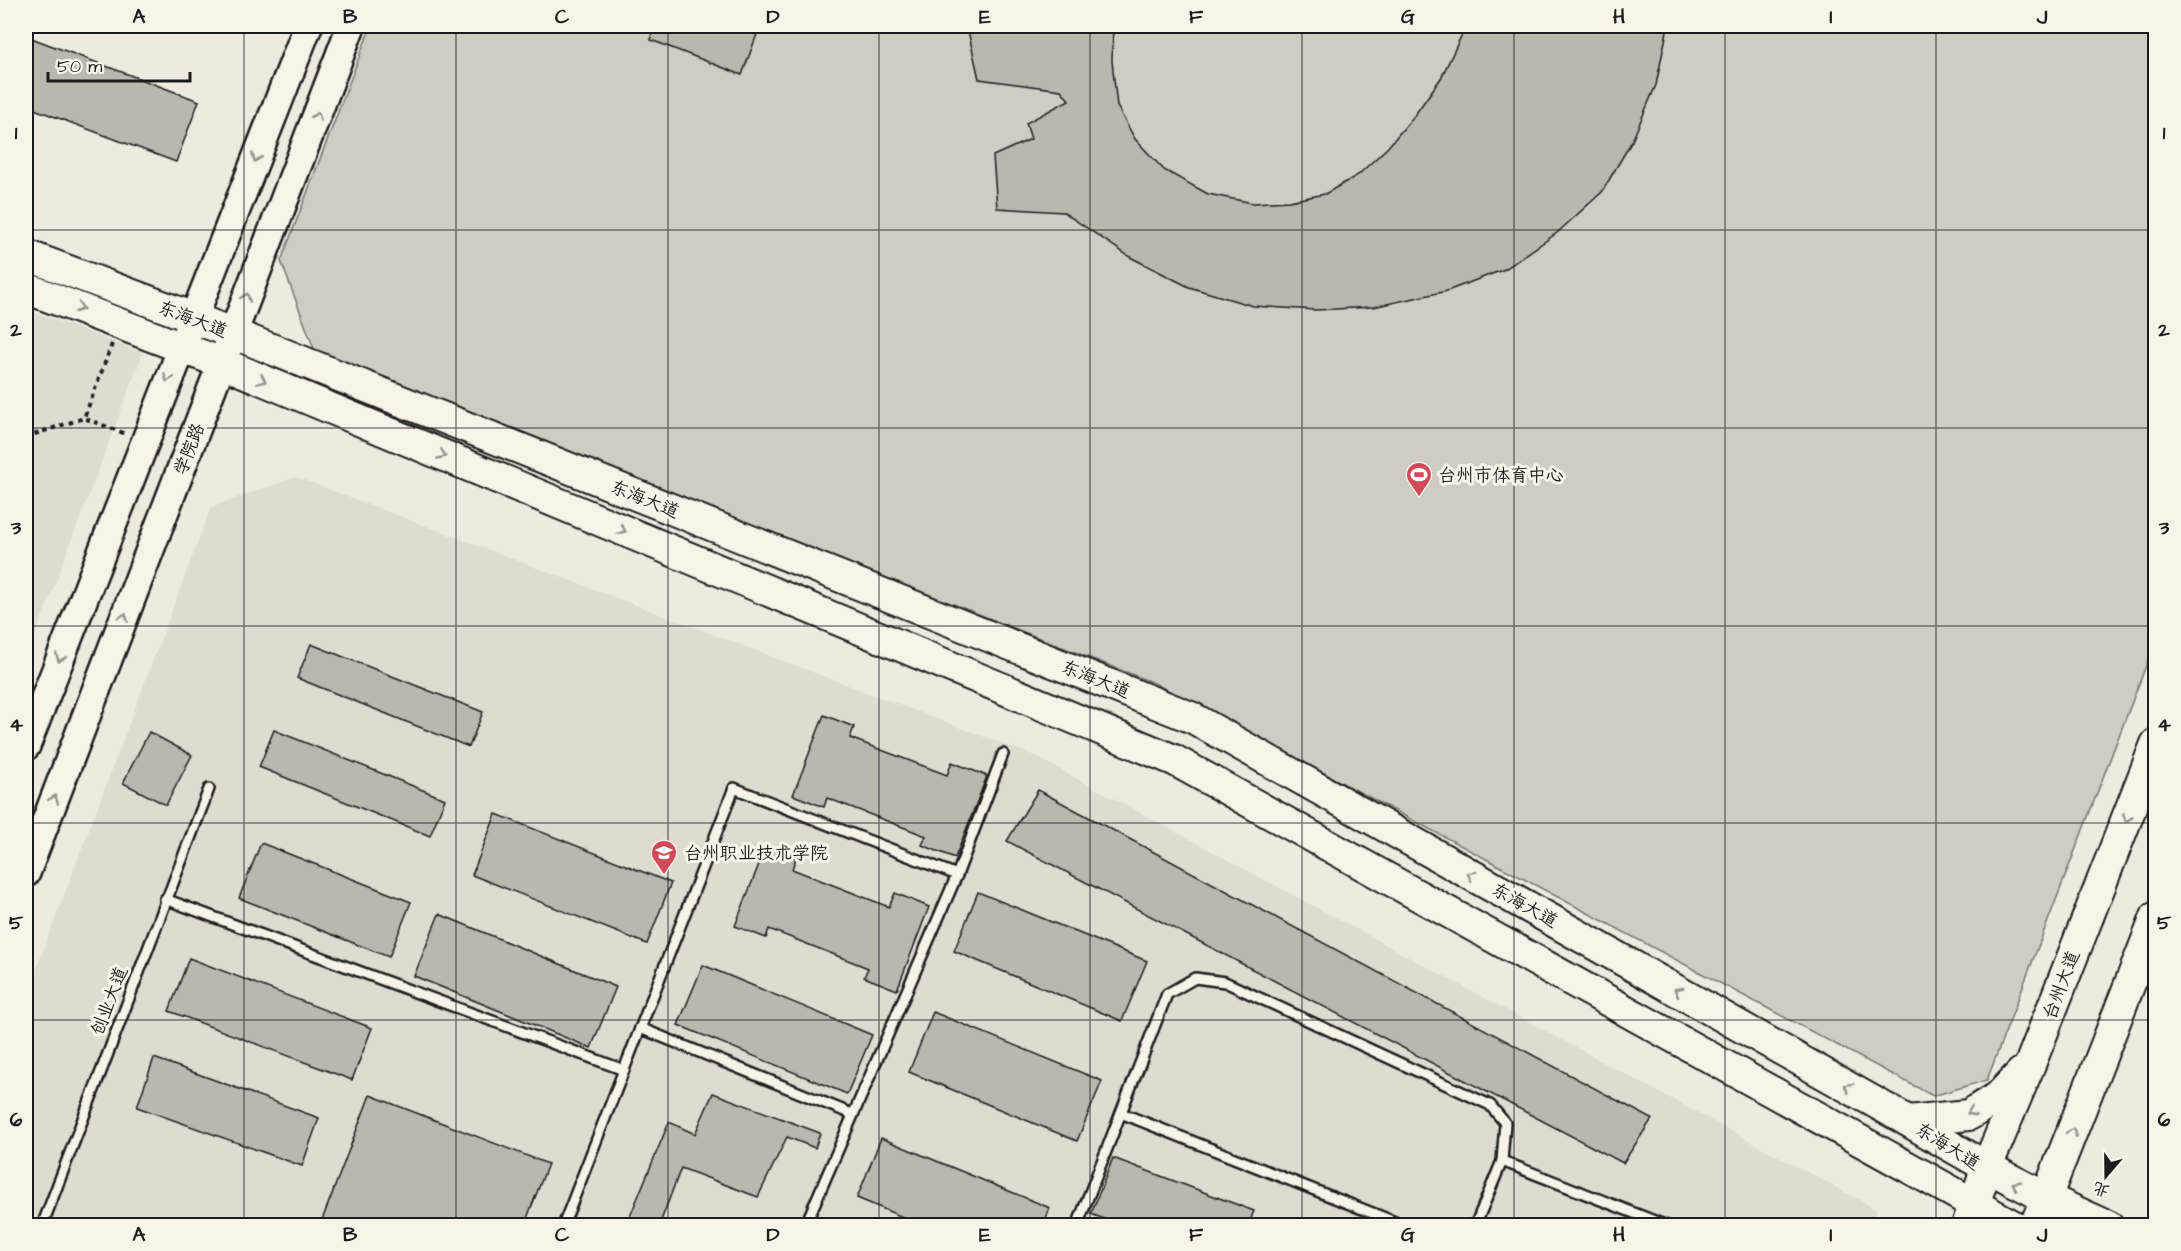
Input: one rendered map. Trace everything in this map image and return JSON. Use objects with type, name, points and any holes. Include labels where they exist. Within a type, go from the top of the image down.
[{"type":"main road","points":[[26,746],[180,346],[194,318],[308,26]]},
{"type":"main road","name":"学院路","points":[[26,873],[351,26]]},
{"type":"main road","name":"东海大道","points":[[26,255],[232,333],[1193,717],[1908,1121],[1986,1169],[2040,1212],[2108,1226]]},
{"type":"main road","name":"东海大道","points":[[26,288],[222,363],[1174,760],[1837,1125],[1971,1215],[2014,1226]]},
{"type":"main road","name":"台州大道","points":[[1971,1215],[1986,1169],[2031,1062],[2156,744]]},
{"type":"main road","points":[[2040,1212],[2156,917]]},
{"type":"main road","points":[[2118,1014],[2156,955]]},
{"type":"main road","points":[[1908,1121],[1969,1115],[2000,1096],[2031,1062]]},
{"type":"lane","points":[[805,1226],[957,875],[1003,754]]},
{"type":"lane","points":[[563,1226],[734,788],[957,875]]},
{"type":"lane","name":"创业大道","points":[[43,1225],[165,899],[209,789]]},
{"type":"lane","points":[[165,899],[624,1070]]},
{"type":"lane","points":[[1077,1226],[1167,994],[1195,978],[1225,982],[1490,1105],[1505,1123],[1502,1161],[1475,1226]]},
{"type":"lane","points":[[640,1028],[852,1114]]},
{"type":"lane","points":[[1121,1113],[1405,1226]]},
{"type":"lane","points":[[1502,1161],[1667,1226]]},
{"type":"path","points":[[84,418],[120,323]]},
{"type":"path","points":[[26,437],[84,418],[144,441]]},
{"type":"shaded area","name":"台州市体育中心","points":[[371,26],[2155,26],[2155,642],[1987,1080],[1933,1096],[1154,683],[316,354],[281,261]]},
{"type":"shaded area","points":[[26,309],[143,353],[26,660]]},
{"type":"shaded area","name":"台州职业技术学院","points":[[296,477],[1033,755],[1876,1209],[1876,1225],[26,1225],[26,996],[211,507]]},
{"type":"building","points":[[652,26],[760,26],[742,75],[651,40]]},
{"type":"building","points":[[967,26],[1113,26],[1112,61],[1117,106],[1135,139],[1164,170],[1208,194],[1253,203],[1289,201],[1325,194],[1358,175],[1387,148],[1414,116],[1441,78],[1466,26],[1668,26],[1656,85],[1632,141],[1602,192],[1557,233],[1505,269],[1447,291],[1373,307],[1316,310],[1253,306],[1189,287],[1130,257],[1063,212],[997,208],[993,156],[1031,139],[1026,123],[1069,100],[1061,90],[979,79]]},
{"type":"building","points":[[26,36],[199,101],[176,162],[26,106]]},
{"type":"building","points":[[311,644],[483,712],[469,747],[297,678]]},
{"type":"building","points":[[824,715],[854,727],[850,738],[947,775],[952,762],[987,776],[955,858],[922,845],[926,836],[827,798],[824,807],[793,795]]},
{"type":"building","points":[[274,730],[445,799],[430,836],[259,767]]},
{"type":"building","points":[[149,732],[192,755],[166,805],[123,783]]},
{"type":"building","points":[[1038,790],[1652,1119],[1623,1163],[1007,841]]},
{"type":"building","points":[[496,814],[671,883],[647,944],[472,875]]},
{"type":"building","points":[[261,843],[411,902],[389,957],[239,898]]},
{"type":"building","points":[[766,846],[796,858],[792,869],[889,907],[895,893],[929,907],[897,990],[864,977],[868,968],[769,929],[766,938],[735,926]]},
{"type":"building","points":[[978,892],[1147,961],[1122,1021],[954,951]]},
{"type":"building","points":[[439,914],[616,987],[591,1048],[414,976]]},
{"type":"building","points":[[189,958],[372,1028],[352,1080],[169,1011]]},
{"type":"building","points":[[703,965],[872,1035],[847,1094],[678,1025]]},
{"type":"building","points":[[933,1012],[1102,1081],[1077,1141],[909,1072]]},
{"type":"building","points":[[154,1058],[319,1118],[302,1166],[137,1107]]},
{"type":"building","points":[[713,1093],[820,1133],[815,1148],[787,1137],[758,1197],[681,1168],[659,1226],[626,1226],[669,1122],[695,1134]]},
{"type":"building","points":[[370,1095],[548,1164],[524,1226],[336,1226],[322,1220]]},
{"type":"building","points":[[881,1138],[1050,1208],[1043,1226],[924,1226],[857,1198]]},
{"type":"building","points":[[1113,1158],[1254,1211],[1248,1226],[1122,1226],[1091,1214]]},
{"type":"place","name":"台州市体育中心","points":[[1419,498]]},
{"type":"place","name":"台州职业技术学院","points":[[664,876]]}]
